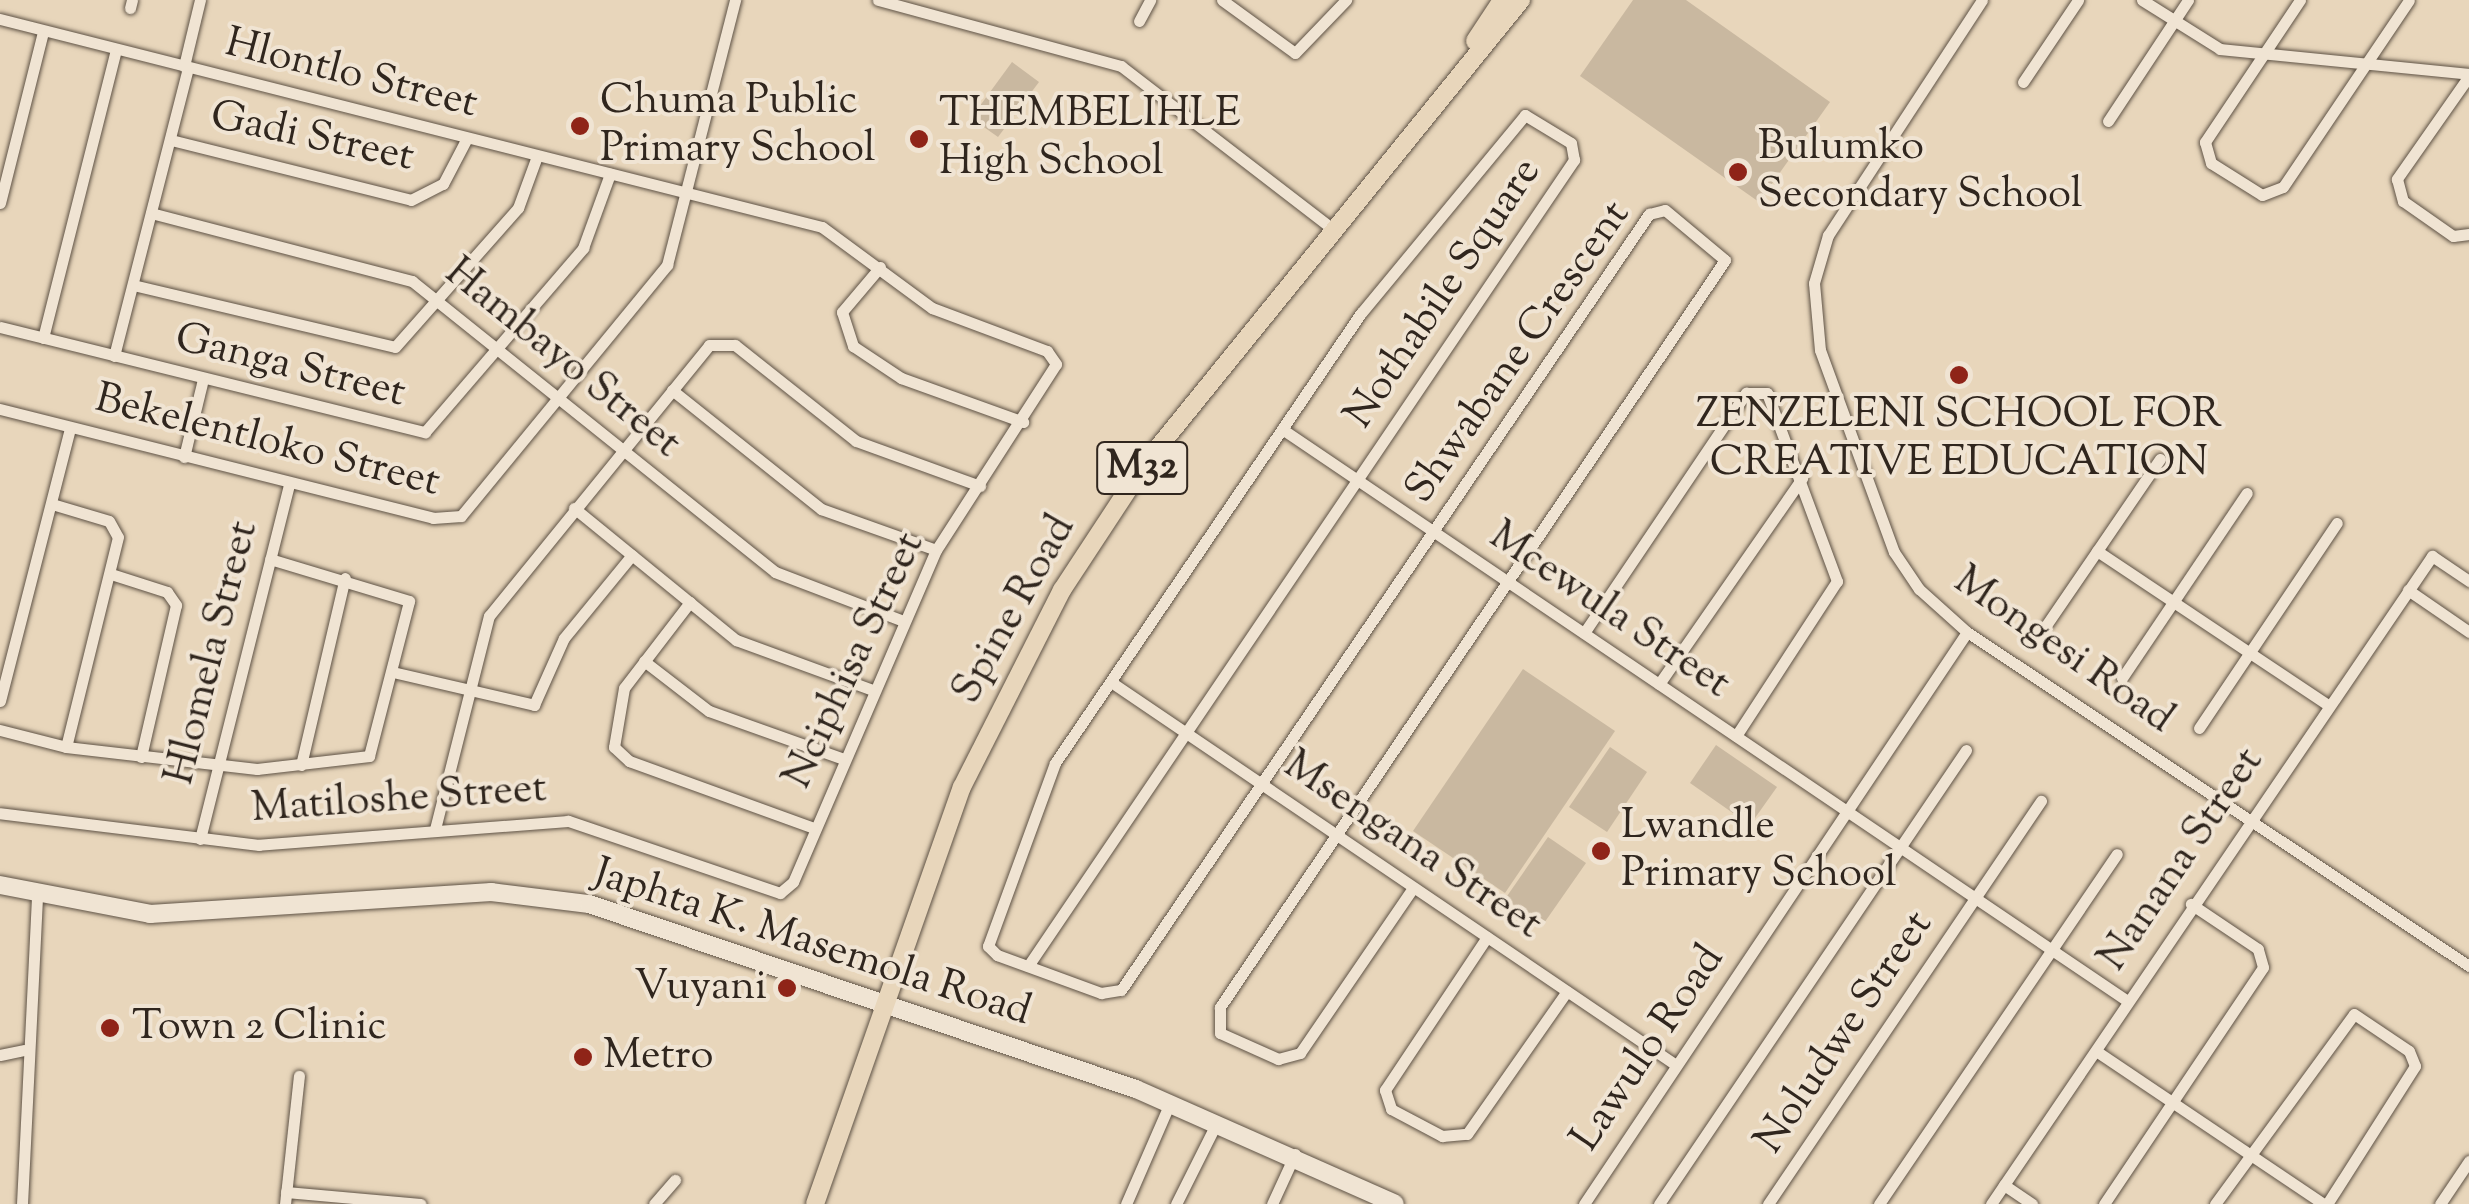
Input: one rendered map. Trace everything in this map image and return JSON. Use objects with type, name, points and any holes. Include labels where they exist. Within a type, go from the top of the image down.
[{"type":"main road","name":"Spine Road","points":[[1415,128],[1502,0]]},
{"type":"main road","name":"Spine Road","points":[[815,1204],[962,787],[1062,590],[1144,464],[1521,0]]},
{"type":"main road","name":"Japhta K. Masemola Road","points":[[0,885],[37,896],[176,914],[540,895],[644,919],[884,1006],[1170,1102],[1295,1154],[1396,1204]]},
{"type":"street","points":[[114,356],[171,140],[200,0]]},
{"type":"street","name":"Bekelentloko Street","points":[[0,410],[289,484],[452,520],[475,505],[662,276],[735,0]]},
{"type":"street","points":[[878,0],[1121,66],[1333,229]]},
{"type":"street","points":[[1140,21],[1150,0]]},
{"type":"street","points":[[1222,0],[1295,53],[1346,0]]},
{"type":"street","name":"Mongesi Road","points":[[1982,0],[1828,234],[1812,302],[1820,350],[1894,552],[1918,589],[1967,632],[2469,966]]},
{"type":"street","points":[[2023,82],[2078,0]]},
{"type":"street","points":[[2142,0],[2212,47],[2469,75],[2397,191],[2454,236],[2469,234]]},
{"type":"street","points":[[2108,121],[2188,0]]},
{"type":"street","points":[[2300,0],[2263,54],[2204,155],[2262,195],[2283,187],[2409,0]]},
{"type":"street","name":"Hlontlo Street","points":[[0,19],[687,192]]},
{"type":"street","points":[[0,202],[43,32]]},
{"type":"street","points":[[43,338],[116,50]]},
{"type":"street","name":"Nothabile Square","points":[[1517,117],[1536,118],[1571,143],[1574,160],[1028,966],[997,956],[988,939],[1046,780],[1282,429],[1388,276],[1517,117]]},
{"type":"street","name":"Gadi Street","points":[[171,140],[411,200],[442,184],[467,138]]},
{"type":"street","points":[[133,286],[380,348],[410,340],[518,208],[537,156]]},
{"type":"street","name":"Ganga Street","points":[[0,328],[425,432],[500,349],[590,237],[610,174]]},
{"type":"street","name":"Nciphisa Street","points":[[687,192],[822,227],[932,308],[1050,353],[1053,378],[936,550],[901,620],[790,887]]},
{"type":"street","name":"Shwabane Crescent","points":[[1028,966],[1101,993],[1121,990],[1650,214],[1666,210],[1725,260],[1220,1007],[1214,1023],[1226,1038],[1278,1059],[1300,1054],[1413,888]]},
{"type":"street","name":"Hambayo Street","points":[[152,212],[401,277],[443,302],[775,572],[901,620]]},
{"type":"street","points":[[880,268],[842,312],[853,346],[901,378],[1022,422]]},
{"type":"street","points":[[435,829],[489,616],[672,390],[721,340],[856,441],[980,486]]},
{"type":"street","points":[[184,457],[203,380]]},
{"type":"street","points":[[1584,633],[1746,393],[1756,388],[1772,398],[1836,582],[1736,736]]},
{"type":"street","points":[[672,390],[821,510],[936,550]]},
{"type":"street","points":[[0,701],[70,428]]},
{"type":"street","name":"Mcewula Street","points":[[1282,429],[2126,1000]]},
{"type":"street","points":[[2048,624],[2160,459]]},
{"type":"street","points":[[1659,684],[1802,478]]},
{"type":"street","name":"Hlomela Street","points":[[200,839],[289,484]]},
{"type":"street","points":[[2122,678],[2248,494]]},
{"type":"street","points":[[52,504],[114,526],[111,574],[66,748]]},
{"type":"street","points":[[574,508],[744,644],[870,689]]},
{"type":"street","points":[[2199,728],[2337,523]]},
{"type":"street","points":[[2096,551],[2328,705]]},
{"type":"street","points":[[397,673],[526,706],[540,701],[564,638],[632,555]]},
{"type":"street","name":"Nanana Street","points":[[1991,1204],[2249,818],[2432,556],[2469,581]]},
{"type":"street","points":[[0,730],[66,748],[218,764],[301,766],[369,756],[397,673],[409,601],[345,578],[270,559]]},
{"type":"street","points":[[111,574],[167,592],[176,606],[141,756]]},
{"type":"street","points":[[301,766],[345,578]]},
{"type":"street","points":[[2408,590],[2469,632]]},
{"type":"street","points":[[690,602],[624,688],[617,753],[814,828]]},
{"type":"street","name":"Lawulo Road","points":[[1584,1204],[1967,632]]},
{"type":"street","points":[[644,661],[708,711],[841,758]]},
{"type":"street","name":"Msengana Street","points":[[1111,682],[1676,1065]]},
{"type":"street","points":[[1658,1204],[1966,750]]},
{"type":"street","points":[[1975,898],[2042,801]]},
{"type":"street","name":"Matiloshe Street","points":[[0,813],[259,845],[568,821],[774,894],[790,887]]},
{"type":"street","points":[[1880,1204],[2117,854]]},
{"type":"street","points":[[22,1204],[24,1050],[37,896]]},
{"type":"street","name":"Noludwe Street","points":[[1768,1204],[1975,898]]},
{"type":"street","points":[[2104,1204],[2264,965],[2258,949],[2191,904]]},
{"type":"street","points":[[1487,937],[1385,1090],[1391,1109],[1442,1136],[1466,1134],[1567,990]]},
{"type":"street","points":[[2096,1051],[2174,1104],[2249,1154],[2325,1204],[2415,1066],[2408,1051],[2356,1015],[2343,1018],[2249,1154],[2215,1204]]},
{"type":"street","points":[[0,1055],[24,1050]]},
{"type":"street","points":[[298,1076],[285,1198],[420,1204]]},
{"type":"street","points":[[1126,1204],[1170,1102]]},
{"type":"street","points":[[1176,1204],[1217,1122]]},
{"type":"street","points":[[1272,1204],[1295,1154]]},
{"type":"street","points":[[2440,1204],[2469,1161]]},
{"type":"street","points":[[654,1204],[674,1180]]},
{"type":"street","points":[[2004,1185],[2032,1204]]},
{"type":"shaded area","points":[[1633,0],[1686,0],[1830,102],[1759,202],[1580,76]]},
{"type":"shaded area","points":[[1012,62],[1039,82],[998,137],[971,118]]},
{"type":"shaded area","points":[[1523,669],[1615,731],[1505,893],[1413,831]]},
{"type":"shaded area","points":[[1716,745],[1777,787],[1750,825],[1690,783]]},
{"type":"shaded area","points":[[1610,747],[1647,772],[1607,832],[1569,807]]},
{"type":"shaded area","points":[[1548,837],[1586,863],[1542,926],[1505,899]]},
{"type":"place","name":"Chuma Public Primary School","points":[[580,126]]},
{"type":"place","name":"THEMBELIHLE High School","points":[[919,139]]},
{"type":"place","name":"Bulumko Secondary School","points":[[1738,172]]},
{"type":"place","name":"ZENZELENI SCHOOL FOR CREATIVE EDUCATION","points":[[1959,375]]},
{"type":"place","name":"Lwandle Primary School","points":[[1601,851]]},
{"type":"place","name":"Vuyani","points":[[787,988]]},
{"type":"place","name":"Town 2 Clinic","points":[[110,1028]]},
{"type":"place","name":"Metro","points":[[583,1057]]}]
